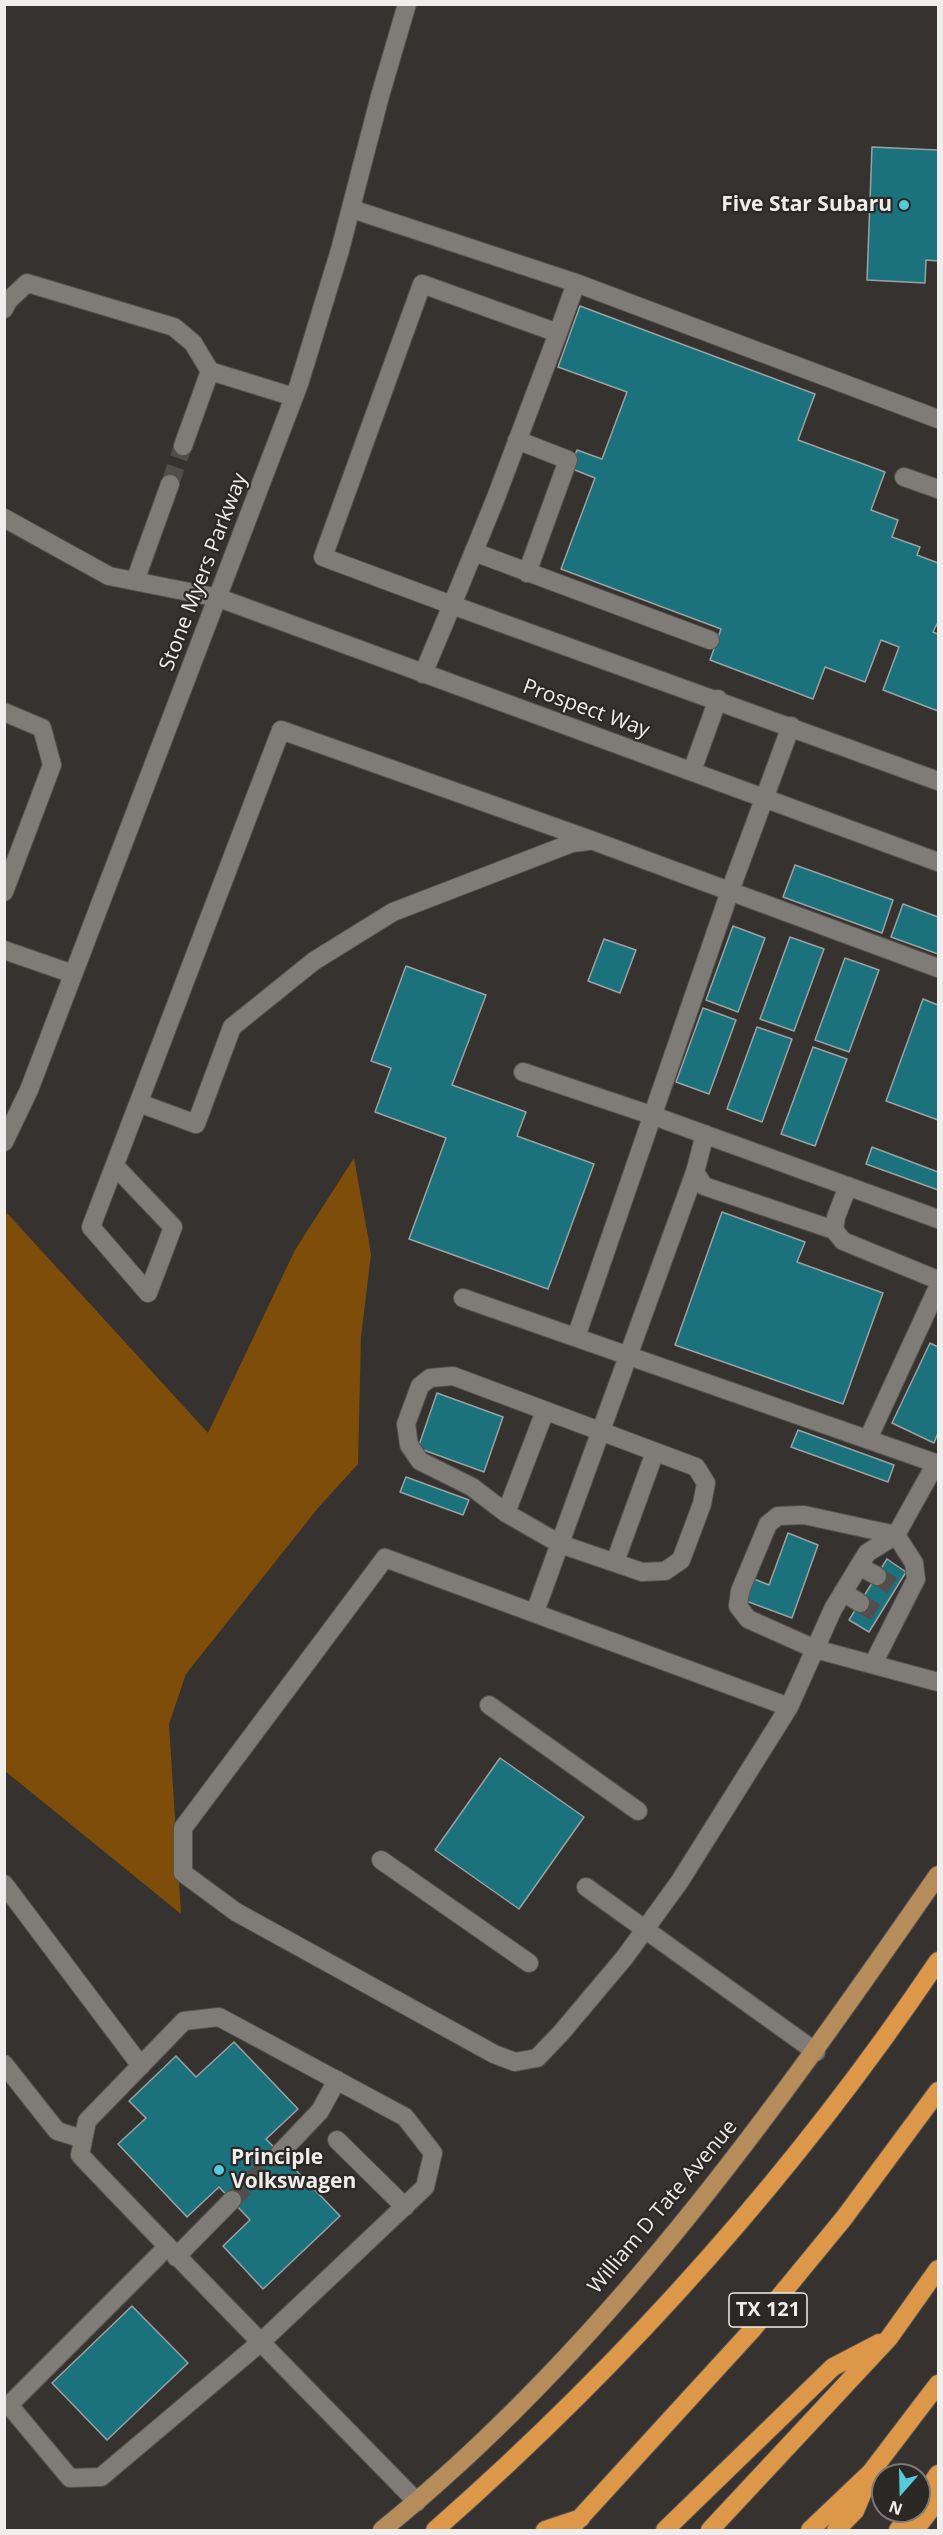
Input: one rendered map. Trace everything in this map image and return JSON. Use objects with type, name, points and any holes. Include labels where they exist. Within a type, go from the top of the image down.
[{"type":"highway","points":[[435,2530],[604,2371],[711,2256],[848,2088],[939,1961]]},
{"type":"highway","name":"TX 121","points":[[569,2530],[752,2330],[844,2218],[939,2091]]},
{"type":"highway","points":[[711,2530],[889,2338],[939,2269]]},
{"type":"highway","points":[[665,2530],[832,2367],[889,2338]]},
{"type":"highway","points":[[878,2463],[939,2384]]},
{"type":"highway","points":[[810,2530],[871,2472]]},
{"type":"highway","points":[[836,2530],[855,2511],[871,2472]]},
{"type":"highway","points":[[915,2530],[939,2500]]},
{"type":"highway","points":[[545,2530],[582,2517]]},
{"type":"main road","name":"William D Tate Avenue","points":[[381,2530],[417,2502],[546,2380],[702,2201],[816,2052],[939,1875]]},
{"type":"street","name":"Stone Myers Parkway","points":[[4,1142],[29,1090],[294,397],[352,209],[380,96],[407,4]]},
{"type":"street","points":[[352,209],[576,283],[939,419]]},
{"type":"street","points":[[4,309],[8,301],[27,283],[174,327],[193,343],[210,371],[294,397]]},
{"type":"street","points":[[423,674],[474,552],[576,283]]},
{"type":"street","points":[[558,333],[422,284],[323,557],[939,780]]},
{"type":"street","points":[[183,446],[210,371]]},
{"type":"street","points":[[517,440],[568,460],[527,573]]},
{"type":"street","points":[[904,477],[939,489]]},
{"type":"street","points":[[135,581],[170,484]]},
{"type":"street","name":"Prospect Way","points":[[4,518],[109,576],[219,598],[939,862]]},
{"type":"street","points":[[474,552],[710,640]]},
{"type":"street","points":[[692,771],[718,699]]},
{"type":"street","points":[[4,712],[42,728],[52,765],[4,892]]},
{"type":"street","points":[[576,1337],[730,891],[791,726]]},
{"type":"street","points":[[115,1166],[173,1227],[148,1293],[91,1227],[281,730],[591,840],[939,968]]},
{"type":"street","points":[[139,1103],[196,1124],[232,1027],[314,961],[393,912],[572,843],[591,840]]},
{"type":"street","points":[[4,950],[74,974]]},
{"type":"street","points":[[523,1072],[705,1134],[939,1219]]},
{"type":"street","points":[[535,1612],[695,1172],[705,1134]]},
{"type":"street","points":[[695,1172],[704,1186],[834,1230],[843,1241],[939,1280]]},
{"type":"street","points":[[834,1230],[836,1217],[848,1186]]},
{"type":"street","points":[[868,1439],[939,1287]]},
{"type":"street","points":[[463,1298],[629,1354],[937,1464],[896,1535],[867,1553],[843,1592],[789,1707],[680,1881],[625,1957],[537,2058],[515,2062],[494,2054],[236,1912],[183,1873],[183,1828],[385,1558],[789,1707]]},
{"type":"street","points":[[453,1376],[545,1411],[696,1467],[706,1483],[702,1504],[681,1560],[665,1571],[642,1572],[560,1544],[506,1513],[472,1487],[420,1461],[409,1445],[406,1424],[420,1386],[430,1378],[453,1376]]},
{"type":"street","points":[[506,1513],[545,1411]]},
{"type":"street","points":[[615,1562],[655,1452]]},
{"type":"street","points":[[873,1664],[887,1619],[902,1592],[916,1579],[914,1563],[896,1535],[804,1515],[778,1516],[768,1524],[740,1591],[738,1606],[748,1619],[815,1649],[939,1682]]},
{"type":"street","points":[[860,1566],[877,1576]]},
{"type":"street","points":[[843,1592],[860,1603]]},
{"type":"street","points":[[489,1705],[638,1811]]},
{"type":"street","points":[[381,1860],[529,1963]]},
{"type":"street","points":[[4,1884],[141,2066]]},
{"type":"street","points":[[586,1887],[816,2052]]},
{"type":"street","points":[[232,2200],[172,2252],[7,2402],[70,2478],[101,2477],[261,2342],[425,2187],[433,2153],[405,2117],[219,2017],[184,2021],[87,2121],[80,2155],[172,2252],[261,2342],[417,2502]]},
{"type":"street","points":[[4,2064],[57,2131],[83,2139]]},
{"type":"street","points":[[280,2153],[320,2111],[336,2080]]},
{"type":"street","points":[[337,2140],[405,2207]]},
{"type":"shaded area","points":[[354,1158],[371,1254],[361,1337],[358,1464],[318,1508],[186,1674],[169,1724],[181,1914],[5,1771],[4,1217],[7,1213],[208,1433],[295,1250]]},
{"type":"building","name":"Five Star Subaru","points":[[872,147],[938,150],[938,261],[926,260],[925,283],[867,280]]},
{"type":"building","points":[[580,306],[815,394],[798,440],[885,472],[871,510],[898,520],[892,537],[920,547],[917,555],[938,563],[938,622],[933,632],[938,634],[938,711],[883,690],[899,647],[881,640],[865,682],[825,667],[813,699],[710,660],[721,629],[561,569],[595,478],[570,468],[577,450],[602,459],[627,392],[558,367]]},
{"type":"building","points":[[795,865],[893,900],[882,933],[783,897]]},
{"type":"building","points":[[903,904],[938,917],[938,954],[891,937]]},
{"type":"building","points":[[733,926],[765,938],[738,1012],[706,1000]]},
{"type":"building","points":[[790,937],[824,949],[794,1031],[760,1019]]},
{"type":"building","points":[[604,939],[636,950],[620,993],[588,981]]},
{"type":"building","points":[[845,958],[879,970],[849,1052],[815,1040]]},
{"type":"building","points":[[406,966],[486,995],[452,1085],[526,1112],[517,1136],[594,1164],[548,1289],[409,1239],[446,1138],[375,1112],[391,1068],[371,1061]]},
{"type":"building","points":[[923,999],[938,1005],[938,1120],[886,1101]]},
{"type":"building","points":[[703,1008],[736,1020],[709,1094],[676,1082]]},
{"type":"building","points":[[757,1027],[792,1039],[762,1122],[727,1109]]},
{"type":"building","points":[[813,1047],[847,1059],[815,1146],[781,1134]]},
{"type":"building","points":[[872,1147],[938,1172],[938,1190],[866,1164]]},
{"type":"building","points":[[722,1212],[805,1242],[797,1262],[883,1293],[843,1404],[675,1345]]},
{"type":"building","points":[[930,1343],[938,1347],[938,1433],[934,1443],[892,1423]]},
{"type":"building","points":[[437,1393],[503,1417],[484,1472],[418,1448]]},
{"type":"building","points":[[798,1430],[894,1465],[888,1482],[791,1447]]},
{"type":"building","points":[[406,1477],[469,1500],[463,1515],[400,1492]]},
{"type":"building","points":[[788,1533],[818,1545],[792,1618],[746,1601],[754,1579],[769,1585]]},
{"type":"building","points":[[887,1559],[906,1572],[869,1632],[849,1620]]},
{"type":"building","points":[[500,1758],[584,1817],[519,1909],[435,1850]]},
{"type":"building","name":"Principle Volkswagen","points":[[234,2042],[298,2109],[266,2139],[340,2216],[263,2289],[223,2246],[250,2220],[219,2187],[187,2217],[118,2144],[146,2118],[129,2101],[176,2056],[196,2077]]},
{"type":"building","points":[[132,2306],[188,2363],[107,2440],[52,2383]]},
{"type":"tunnel","points":[[170,484],[183,446]]},
{"type":"tunnel","points":[[877,1576],[896,1588]]},
{"type":"tunnel","points":[[860,1603],[880,1615]]},
{"type":"tunnel","points":[[232,2200],[280,2153]]},
{"type":"place","name":"Five Star Subaru","points":[[904,205]]},
{"type":"place","name":"Principle Volkswagen","points":[[219,2170]]}]
